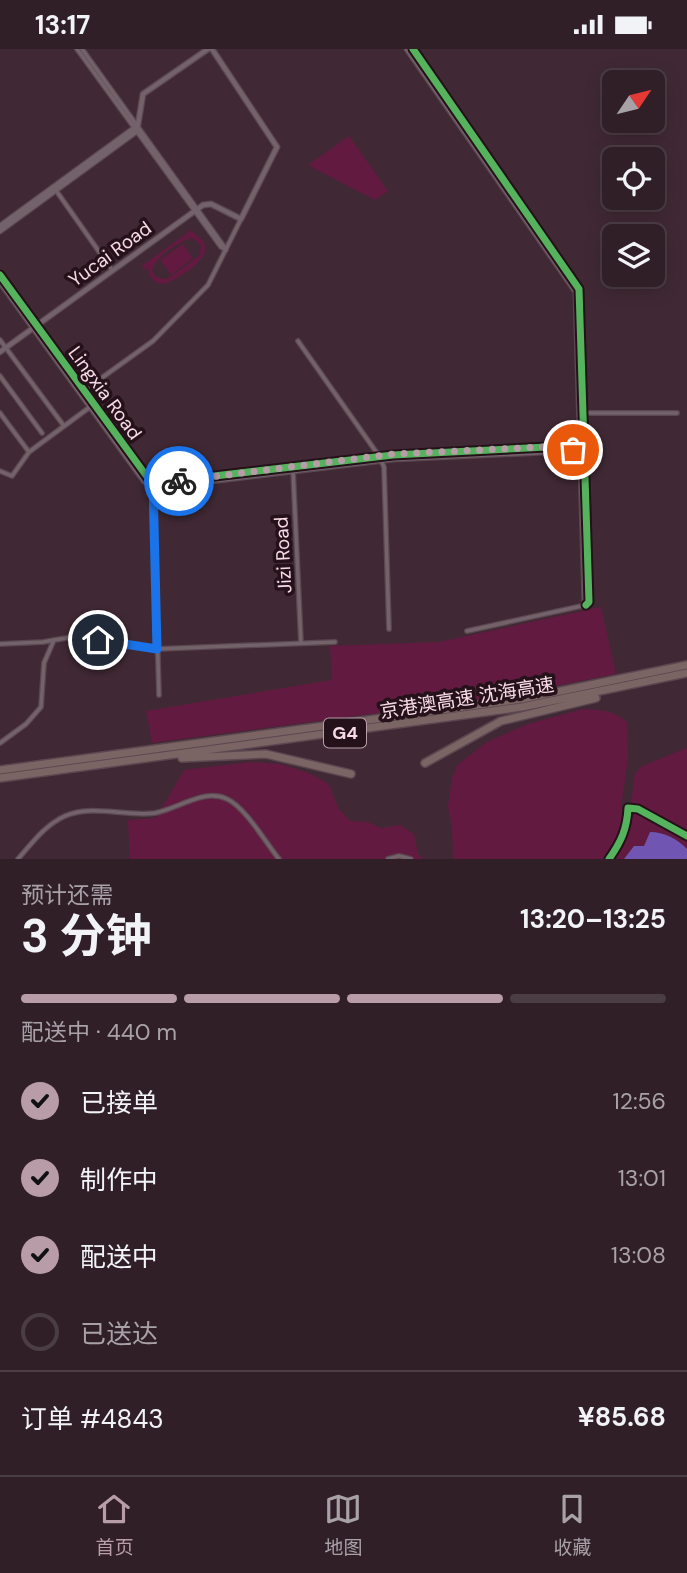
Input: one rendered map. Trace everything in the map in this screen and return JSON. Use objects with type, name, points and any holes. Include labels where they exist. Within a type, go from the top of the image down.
[{"type":"highway","name":"京港澳高速 沈海高速","points":[[0,770],[433,713],[608,683],[687,663]]},
{"type":"highway","name":"京港澳高速 沈海高速","points":[[0,778],[522,707],[687,673]]},
{"type":"highway","points":[[425,763],[501,722],[648,682]]},
{"type":"highway","points":[[160,757],[266,754],[351,774]]},
{"type":"street","points":[[80,49],[221,247],[226,250]]},
{"type":"street","points":[[0,229],[136,128],[143,94],[210,49],[277,147],[208,285],[153,341],[82,391]]},
{"type":"street","points":[[407,49],[575,289],[577,299],[589,601],[586,605],[467,631]]},
{"type":"street","points":[[413,49],[577,283],[581,299],[582,413]]},
{"type":"street","points":[[55,189],[112,270]]},
{"type":"street","points":[[196,209],[211,204],[242,219]]},
{"type":"street","name":"Yucai Road","points":[[0,352],[196,209]]},
{"type":"street","name":"Lingxia Road","points":[[0,275],[145,483],[153,485]]},
{"type":"street","name":"Lingxia Road","points":[[0,282],[35,326]]},
{"type":"street","points":[[0,340],[64,426]]},
{"type":"street","points":[[298,341],[380,458],[384,471],[389,629]]},
{"type":"street","points":[[0,376],[42,433]]},
{"type":"street","points":[[0,471],[12,476],[29,452],[92,405]]},
{"type":"street","points":[[0,413],[29,452]]},
{"type":"street","points":[[582,413],[677,413]]},
{"type":"street","points":[[159,695],[153,485],[380,458],[583,448]]},
{"type":"street","name":"Jizi Road","points":[[293,469],[301,643]]},
{"type":"street","points":[[0,644],[78,636],[157,649],[335,642]]},
{"type":"street","points":[[0,743],[26,725],[41,707],[44,663],[54,640]]},
{"type":"street","points":[[18,859],[43,830],[69,814],[151,814],[207,796],[226,798],[240,809],[279,859]]},
{"type":"street","points":[[609,859],[626,829],[628,809],[638,809],[687,836]]},
{"type":"street","points":[[388,859],[399,856],[411,859]]},
{"type":"shaded area","points":[[349,136],[388,191],[375,200],[308,165]]},
{"type":"shaded area","points":[[191,230],[204,242],[206,248],[200,261],[168,283],[154,281],[148,267],[144,270],[142,266]],"holes":[[[192,238],[201,245],[199,256],[167,279],[156,277],[152,271],[162,256],[181,243]]]},
{"type":"shaded area","points":[[183,244],[193,258],[171,275],[160,260]]},
{"type":"shaded area","points":[[601,607],[616,674],[521,693],[152,743],[146,711],[332,680],[330,646],[439,642]]},
{"type":"shaded area","points":[[583,709],[612,713],[627,722],[628,758],[621,808],[630,813],[635,773],[642,766],[687,748],[687,849],[671,837],[651,832],[644,846],[634,846],[624,859],[453,859],[448,806],[457,765],[487,742],[528,724]]},
{"type":"shaded area","points":[[250,762],[281,764],[311,774],[329,784],[338,808],[350,821],[368,822],[381,828],[400,825],[414,834],[418,854],[424,859],[130,859],[128,820],[156,818],[184,770]]},
{"type":"shaded area","points":[[650,832],[679,842],[687,849],[687,859],[624,859],[634,846],[644,846]]},
{"type":"cycle path","points":[[413,49],[579,289],[589,602],[586,605]]},
{"type":"cycle path","points":[[0,275],[148,478],[155,483],[393,455],[586,445]]},
{"type":"cycle path","points":[[609,859],[623,835],[628,808],[638,809],[687,836]]},
{"type":"way so far","points":[[179,481],[393,454],[586,445],[586,450],[573,450]]},
{"type":"route","points":[[98,640],[157,649],[153,482],[179,481]]}]
